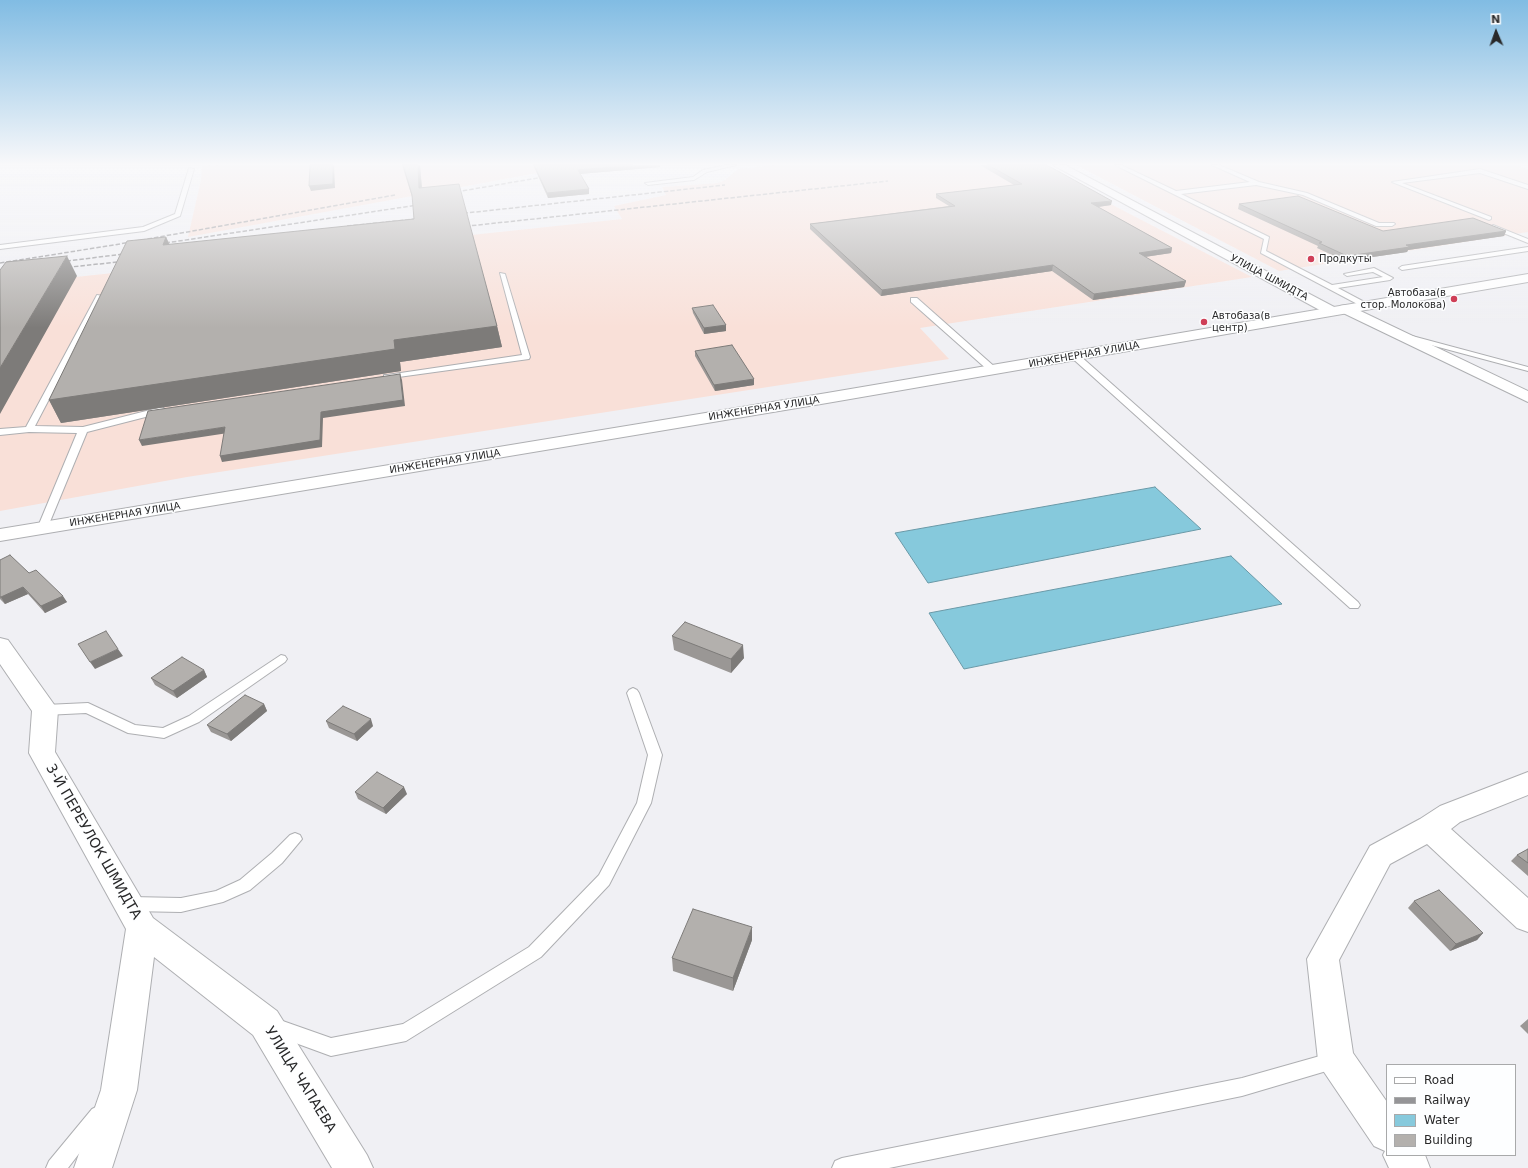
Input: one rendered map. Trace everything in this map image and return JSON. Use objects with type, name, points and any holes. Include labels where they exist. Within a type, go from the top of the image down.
[{"type":"street","name":"УЛИЦА ШМИДТА","points":[[1163,220],[1338,310],[1398,333],[1528,397]]},
{"type":"street","name":"ИНЖЕНЕРНАЯ УЛИЦА","points":[[0,535],[993,370],[1528,278]]},
{"type":"street","points":[[0,646],[44,710]]},
{"type":"street","name":"3-Й ПЕРЕУЛОК ШМИДТА","points":[[44,710],[42,753],[135,916],[119,1090],[93,1168]]},
{"type":"street","points":[[1386,1132],[1336,1060],[1323,959],[1380,855],[1430,828],[1450,814],[1528,783]]},
{"type":"street","points":[[1430,828],[1528,918]]},
{"type":"street","name":"УЛИЦА ЧАПАЕВА","points":[[135,916],[265,1023],[354,1168]]},
{"type":"street","points":[[1403,1156],[1411,1168]]},
{"type":"lane","points":[[0,247],[144,229],[166,220]]},
{"type":"lane","points":[[1229,220],[1267,238],[1263,252],[1366,305]]},
{"type":"lane","points":[[1365,220],[1378,225],[1392,224]]},
{"type":"lane","points":[[1473,220],[1528,241]]},
{"type":"lane","points":[[1402,268],[1528,249]]},
{"type":"lane","points":[[1331,287],[1390,278],[1374,270],[1346,274]]},
{"type":"lane","points":[[376,379],[526,356],[502,274]]},
{"type":"lane","points":[[29,429],[99,296]]},
{"type":"lane","points":[[914,300],[993,370]]},
{"type":"lane","points":[[1398,333],[1528,369]]},
{"type":"lane","points":[[1075,356],[1354,605]]},
{"type":"lane","points":[[0,432],[29,429],[83,430],[148,412],[171,409]]},
{"type":"lane","points":[[42,529],[83,430]]},
{"type":"lane","points":[[44,710],[88,708],[133,730],[164,733],[194,719],[281,659]]},
{"type":"lane","points":[[265,1023],[331,1047],[406,1032],[535,952],[604,880],[644,803],[655,755],[633,693]]},
{"type":"lane","points":[[135,916],[218,897],[245,885],[278,858],[295,839]]},
{"type":"lane","points":[[842,1168],[1242,1087],[1336,1060]]},
{"type":"lane","points":[[56,1168],[119,1090]]},
{"type":"shaded area","points":[[192,220],[284,220],[188,237]]},
{"type":"shaded area","points":[[617,220],[1141,220],[1252,277],[920,328],[949,359],[187,477],[0,511],[0,285]]},
{"type":"shaded area","points":[[1180,220],[1528,220],[1528,232],[1279,271]]},
{"type":"water","points":[[1155,487],[1201,529],[928,583],[895,533]]},
{"type":"water","points":[[1231,556],[1282,604],[964,669],[929,613]]},
{"type":"building","points":[[409,220],[469,220],[497,326],[394,340],[395,349],[49,400],[127,241],[166,237],[163,245]]},
{"type":"building","points":[[846,220],[1121,220],[1172,248],[1139,253],[1186,281],[1094,294],[1053,265],[882,290],[810,224]]},
{"type":"building","points":[[1273,220],[1355,220],[1383,231],[1463,220],[1477,220],[1506,231],[1406,245],[1410,247],[1347,256],[1319,243],[1322,242]]},
{"type":"building","points":[[67,256],[0,368],[0,270],[6,262]]},
{"type":"building","points":[[713,305],[726,325],[704,328],[692,308]]},
{"type":"building","points":[[732,345],[754,379],[714,385],[695,351]]},
{"type":"building","points":[[400,374],[403,400],[321,412],[320,440],[220,456],[225,427],[139,440],[148,411]]},
{"type":"building","points":[[10,555],[29,573],[36,570],[63,596],[41,606],[23,587],[0,597],[0,560]]},
{"type":"building","points":[[685,622],[743,645],[731,659],[672,636]]},
{"type":"building","points":[[106,631],[118,649],[90,662],[78,644]]},
{"type":"building","points":[[182,657],[204,670],[173,691],[151,678]]},
{"type":"building","points":[[245,695],[264,704],[227,734],[207,725]]},
{"type":"building","points":[[343,706],[371,719],[354,734],[326,721]]},
{"type":"building","points":[[377,772],[404,787],[383,808],[355,792]]},
{"type":"building","points":[[1528,849],[1528,863],[1517,855]]},
{"type":"building","points":[[1439,890],[1483,933],[1456,944],[1414,901]]},
{"type":"building","points":[[693,909],[752,927],[733,978],[672,958]]},
{"type":"railway","points":[[0,263],[114,245],[257,220]]},
{"type":"railway","points":[[159,244],[321,220]]},
{"type":"railway","points":[[347,226],[410,220]]},
{"type":"railway","points":[[459,227],[529,220]]},
{"type":"railway","points":[[60,262],[131,253]]},
{"type":"railway","points":[[61,268],[127,261]]},
{"type":"place","name":"Продкуты","points":[[1311,259]]},
{"type":"place","name":"Автобаза(в стор. Молокова)","points":[[1454,299]]},
{"type":"place","name":"Автобаза(в центр)","points":[[1204,322]]}]
